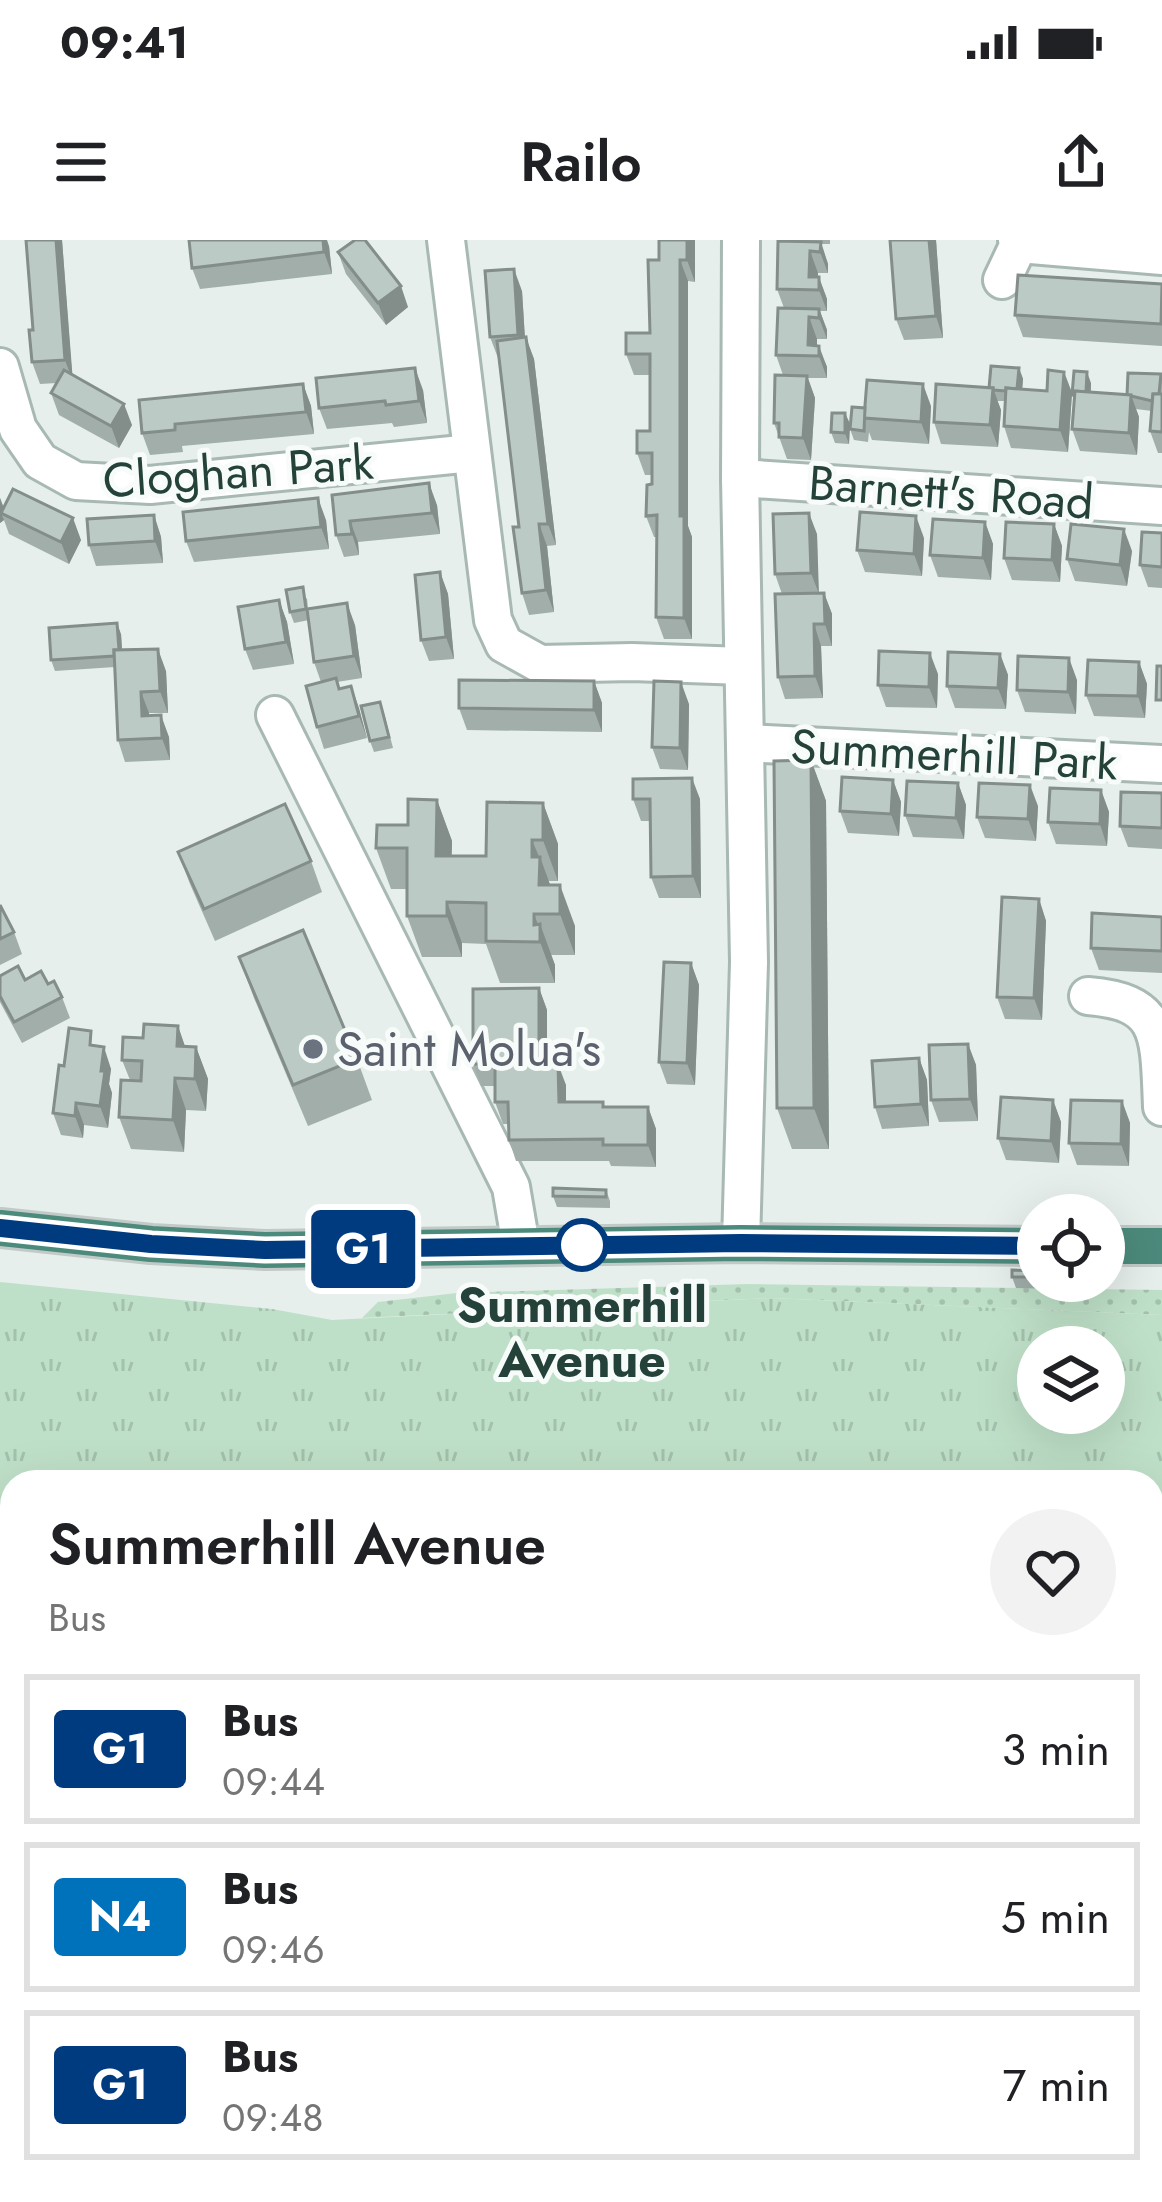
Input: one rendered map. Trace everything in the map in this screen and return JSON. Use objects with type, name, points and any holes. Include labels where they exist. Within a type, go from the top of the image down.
[{"type":"highway","points":[[0,1228],[216,1249],[741,1243],[1017,1246]]},
{"type":"highway","points":[[1125,1246],[1162,1246]]},
{"type":"street","points":[[446,240],[493,620],[504,644],[540,664],[742,666]]},
{"type":"street","points":[[741,240],[748,962],[741,1243]]},
{"type":"street","points":[[1002,280],[1018,242],[1162,256]]},
{"type":"street","name":"Cloghan Park","points":[[0,367],[18,429],[40,461],[76,481],[150,485],[472,453]]},
{"type":"street","name":"Barnett's Road","points":[[740,478],[1162,506]]},
{"type":"street","points":[[275,715],[511,1187],[521,1246]]},
{"type":"street","name":"Summerhill Park","points":[[745,743],[1162,764]]},
{"type":"street","points":[[1088,996],[1114,998],[1147,1009],[1160,1025],[1162,1107]]},
{"type":"green space","points":[[0,1282],[272,1309],[332,1320],[771,1298],[1162,1315],[1162,1470],[0,1470]]},
{"type":"green space","points":[[748,1284],[1017,1288],[1017,1302],[1125,1302],[1125,1289],[1162,1290],[1162,1315],[771,1298],[362,1318],[378,1302],[457,1293]]},
{"type":"building","points":[[26,240],[56,240],[65,360],[32,362]]},
{"type":"building","points":[[189,240],[323,240],[324,252],[192,268]]},
{"type":"building","points":[[355,240],[365,240],[401,286],[378,303],[338,252]]},
{"type":"building","points":[[659,240],[687,240],[687,260],[680,260],[684,618],[656,617],[657,515],[646,516],[652,453],[637,453],[637,431],[650,431],[650,354],[626,354],[626,333],[650,333],[648,260],[659,260]]},
{"type":"building","points":[[890,240],[929,240],[936,316],[896,319]]},
{"type":"building","points":[[778,241],[821,242],[820,252],[810,251],[809,277],[819,277],[819,290],[777,289]]},
{"type":"building","points":[[514,269],[518,335],[490,337],[485,271]]},
{"type":"building","points":[[1018,275],[1162,284],[1161,324],[1015,315]]},
{"type":"building","points":[[778,308],[819,309],[819,318],[809,317],[808,345],[819,346],[819,356],[776,355]]},
{"type":"building","points":[[526,337],[548,524],[539,524],[546,590],[522,593],[497,341]]},
{"type":"building","points":[[991,366],[1019,368],[1017,389],[989,388]]},
{"type":"building","points":[[415,368],[419,401],[319,408],[316,378]]},
{"type":"building","points":[[64,370],[124,404],[111,426],[51,393]]},
{"type":"building","points":[[1048,370],[1064,372],[1060,430],[1004,426],[1006,388],[1047,391]]},
{"type":"building","points":[[1074,371],[1087,372],[1086,392],[1072,395]]},
{"type":"building","points":[[1128,373],[1161,374],[1159,394],[1153,394],[1152,401],[1127,395]]},
{"type":"building","points":[[775,375],[807,376],[803,438],[779,437],[779,423],[774,423]]},
{"type":"building","points":[[867,380],[923,384],[921,422],[864,418]]},
{"type":"building","points":[[303,384],[306,412],[175,424],[175,430],[142,433],[139,400]]},
{"type":"building","points":[[936,384],[993,388],[990,425],[934,422]]},
{"type":"building","points":[[1075,391],[1131,395],[1129,433],[1072,429]]},
{"type":"building","points":[[1153,394],[1162,394],[1162,432],[1150,431]]},
{"type":"building","points":[[852,407],[865,408],[864,431],[850,429]]},
{"type":"building","points":[[832,413],[845,413],[845,433],[831,432]]},
{"type":"building","points":[[429,483],[432,513],[350,521],[352,534],[336,535],[332,495]]},
{"type":"building","points":[[13,489],[73,518],[61,542],[1,513]]},
{"type":"building","points":[[318,498],[321,527],[186,541],[183,512]]},
{"type":"building","points":[[860,512],[916,516],[914,554],[857,550]]},
{"type":"building","points":[[809,513],[811,573],[775,574],[773,514]]},
{"type":"building","points":[[154,515],[155,541],[89,545],[87,519]]},
{"type":"building","points":[[933,519],[985,522],[983,558],[930,555]]},
{"type":"building","points":[[1006,522],[1054,524],[1052,560],[1004,558]]},
{"type":"building","points":[[1071,524],[1124,529],[1120,565],[1067,559]]},
{"type":"building","points":[[1142,532],[1162,533],[1162,567],[1140,565]]},
{"type":"building","points":[[440,572],[446,637],[421,640],[415,575]]},
{"type":"building","points":[[303,587],[306,609],[290,612],[286,590]]},
{"type":"building","points":[[824,593],[825,624],[814,624],[815,676],[778,677],[775,594]]},
{"type":"building","points":[[279,600],[286,642],[245,649],[238,607]]},
{"type":"building","points":[[347,603],[354,656],[314,662],[307,609]]},
{"type":"building","points":[[117,623],[119,650],[114,650],[114,656],[51,660],[49,628]]},
{"type":"building","points":[[158,649],[160,691],[141,692],[142,716],[161,715],[162,738],[118,740],[114,650]]},
{"type":"building","points":[[879,651],[930,653],[929,687],[878,685]]},
{"type":"building","points":[[948,652],[1000,654],[998,688],[947,686]]},
{"type":"building","points":[[1018,656],[1069,658],[1068,692],[1017,690]]},
{"type":"building","points":[[1088,660],[1139,662],[1138,696],[1086,695]]},
{"type":"building","points":[[1157,666],[1162,666],[1162,700],[1156,700]]},
{"type":"building","points":[[336,678],[339,689],[351,686],[359,716],[317,727],[306,686]]},
{"type":"building","points":[[459,680],[594,681],[594,710],[459,708]]},
{"type":"building","points":[[654,681],[681,682],[680,748],[652,747]]},
{"type":"building","points":[[380,702],[389,737],[370,741],[361,706]]},
{"type":"building","points":[[811,760],[814,1108],[777,1108],[774,761]]},
{"type":"building","points":[[842,777],[893,780],[891,814],[840,811]]},
{"type":"building","points":[[692,778],[693,876],[651,877],[650,799],[633,799],[633,779]]},
{"type":"building","points":[[907,781],[958,783],[956,818],[905,815]]},
{"type":"building","points":[[979,783],[1030,785],[1028,819],[977,817]]},
{"type":"building","points":[[1050,788],[1101,790],[1100,824],[1048,822]]},
{"type":"building","points":[[1121,792],[1162,793],[1162,828],[1120,826]]},
{"type":"building","points":[[408,799],[437,800],[436,856],[486,856],[487,802],[543,803],[543,840],[532,840],[532,857],[540,857],[539,885],[560,885],[560,914],[534,914],[534,925],[540,924],[540,942],[486,941],[486,903],[447,902],[447,916],[407,916],[407,848],[376,848],[377,825],[408,825]]},
{"type":"building","points":[[285,804],[311,861],[204,909],[178,852]]},
{"type":"building","points":[[1002,897],[1039,899],[1034,998],[997,997]]},
{"type":"building","points":[[0,905],[14,932],[0,939]]},
{"type":"building","points":[[1092,913],[1162,917],[1162,951],[1091,948]]},
{"type":"building","name":"Saint Molua's","points":[[303,930],[357,1059],[293,1085],[239,957]]},
{"type":"building","points":[[664,962],[691,963],[687,1063],[659,1062]]},
{"type":"building","points":[[18,966],[25,980],[41,971],[48,984],[54,981],[62,997],[14,1022],[0,996],[0,976]]},
{"type":"building","points":[[539,988],[539,1064],[558,1064],[559,1102],[648,1107],[648,1145],[603,1145],[603,1139],[509,1140],[508,1102],[495,1102],[495,1064],[473,1064],[473,989]]},
{"type":"building","points":[[144,1024],[178,1026],[177,1046],[196,1047],[195,1079],[175,1078],[173,1120],[119,1117],[121,1080],[141,1081],[142,1061],[122,1060],[123,1037],[143,1038]]},
{"type":"building","points":[[69,1028],[91,1031],[90,1045],[104,1047],[100,1106],[76,1103],[75,1116],[53,1113]]},
{"type":"building","points":[[968,1044],[970,1099],[931,1100],[929,1045]]},
{"type":"building","points":[[919,1058],[921,1104],[875,1107],[872,1061]]},
{"type":"building","points":[[1001,1097],[1053,1100],[1051,1141],[998,1138]]},
{"type":"building","points":[[1071,1100],[1122,1101],[1121,1144],[1069,1143]]},
{"type":"building","points":[[553,1188],[606,1190],[606,1197],[553,1196]]},
{"type":"bus line","name":"G1","points":[[0,1228],[265,1250],[741,1243],[1017,1246]]},
{"type":"place","name":"Saint Molua's","points":[[313,1049]]},
{"type":"place","name":"Summerhill Avenue","points":[[582,1245]]}]
